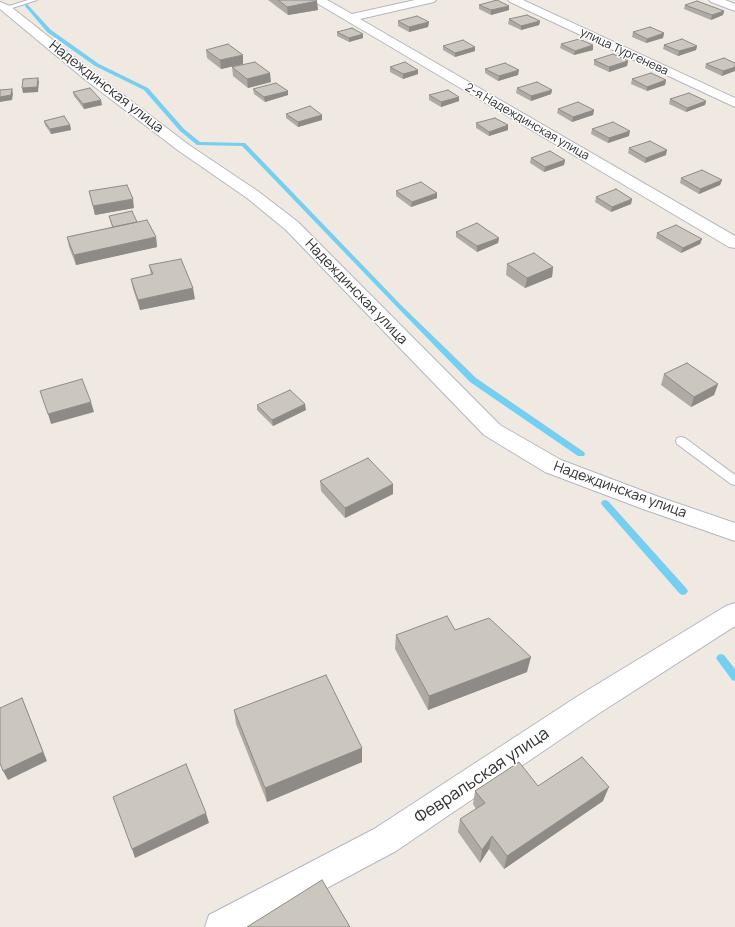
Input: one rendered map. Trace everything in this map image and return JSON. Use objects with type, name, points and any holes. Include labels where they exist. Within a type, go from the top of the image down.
[{"type":"street","name":"2-я Надеждинская улица","points":[[320,0],[735,243]]},
{"type":"street","points":[[350,18],[430,0]]},
{"type":"street","name":"улица Тургенева","points":[[514,0],[735,103]]},
{"type":"street","points":[[715,0],[735,8]]},
{"type":"street","name":"Надеждинская улица","points":[[2,8],[184,148],[253,195],[292,226],[492,430],[553,466],[651,503],[735,532]]},
{"type":"street","name":"Февральская улица","points":[[221,927],[385,840],[588,705],[735,613]]},
{"type":"lane","points":[[2,8],[34,0]]},
{"type":"lane","points":[[681,441],[735,481]]},
{"type":"building","points":[[278,0],[316,0],[317,1],[287,7]]},
{"type":"building","points":[[497,0],[509,6],[491,10],[479,5]]},
{"type":"building","points":[[697,1],[724,11],[712,15],[685,5]]},
{"type":"building","points":[[527,15],[540,21],[521,26],[509,19]]},
{"type":"building","points":[[417,16],[429,22],[409,27],[398,21]]},
{"type":"building","points":[[650,27],[664,33],[647,39],[633,32]]},
{"type":"building","points":[[352,28],[363,34],[349,38],[337,32]]},
{"type":"building","points":[[579,39],[593,45],[575,51],[561,44]]},
{"type":"building","points":[[682,39],[697,46],[679,51],[664,45]]},
{"type":"building","points":[[463,40],[475,47],[455,53],[443,46]]},
{"type":"building","points":[[228,44],[243,55],[220,60],[206,50]]},
{"type":"building","points":[[613,54],[628,61],[609,67],[594,60]]},
{"type":"building","points":[[724,58],[735,63],[735,67],[723,71],[706,64]]},
{"type":"building","points":[[255,62],[270,73],[247,79],[232,67]]},
{"type":"building","points":[[405,62],[418,70],[403,74],[390,67]]},
{"type":"building","points":[[505,63],[519,70],[499,76],[485,69]]},
{"type":"building","points":[[651,73],[666,80],[647,87],[632,79]]},
{"type":"building","points":[[38,78],[37,87],[22,88],[23,79]]},
{"type":"building","points":[[537,82],[552,90],[531,96],[517,88]]},
{"type":"building","points":[[276,83],[288,91],[264,97],[253,89]]},
{"type":"building","points":[[90,88],[101,100],[83,104],[73,92]]},
{"type":"building","points":[[12,89],[11,95],[0,97],[0,90]]},
{"type":"building","points":[[448,90],[459,97],[441,102],[429,95]]},
{"type":"building","points":[[689,93],[706,101],[687,108],[670,99]]},
{"type":"building","points":[[578,102],[594,110],[573,117],[558,109]]},
{"type":"building","points":[[310,106],[322,115],[298,122],[286,114]]},
{"type":"building","points":[[64,116],[70,125],[50,129],[44,121]]},
{"type":"building","points":[[495,118],[508,125],[489,132],[476,123]]},
{"type":"building","points":[[613,122],[630,131],[609,138],[592,129]]},
{"type":"building","points":[[650,141],[667,150],[646,158],[629,148]]},
{"type":"building","points":[[550,151],[565,160],[545,167],[531,158]]},
{"type":"building","points":[[702,170],[722,180],[700,189],[681,178]]},
{"type":"building","points":[[421,182],[437,193],[412,202],[396,191]]},
{"type":"building","points":[[127,185],[133,199],[93,206],[89,191]]},
{"type":"building","points":[[616,189],[632,199],[612,207],[596,197]]},
{"type":"building","points":[[132,211],[137,222],[113,227],[109,216]]},
{"type":"building","points":[[147,220],[156,237],[74,255],[67,237]]},
{"type":"building","points":[[477,223],[499,238],[477,246],[456,232]]},
{"type":"building","points":[[676,225],[702,239],[683,248],[657,233]]},
{"type":"building","points":[[534,253],[553,267],[527,278],[507,264]]},
{"type":"building","points":[[181,259],[193,288],[138,300],[131,279],[153,274],[149,265]]},
{"type":"building","points":[[687,363],[718,384],[694,397],[664,374]]},
{"type":"building","points":[[82,379],[91,402],[48,414],[40,391]]},
{"type":"building","points":[[290,390],[305,404],[272,420],[257,405]]},
{"type":"building","points":[[368,458],[393,484],[345,508],[320,481]]},
{"type":"building","points":[[447,616],[455,630],[489,618],[531,657],[429,696],[396,635]]},
{"type":"building","points":[[326,675],[362,748],[265,788],[234,710]]},
{"type":"building","points":[[22,698],[43,752],[3,771],[0,763],[0,708]]},
{"type":"building","points":[[582,757],[609,787],[507,856],[492,836],[482,850],[460,819],[485,803],[475,791],[519,762],[538,786]]},
{"type":"building","points":[[186,764],[206,813],[132,849],[113,797]]},
{"type":"building","points":[[322,880],[350,927],[247,927]]},
{"type":"waterway","points":[[26,5],[49,31],[97,65],[146,89],[182,130],[199,144],[243,144],[399,306],[473,380],[581,454]]},
{"type":"waterway","points":[[605,503],[683,591]]},
{"type":"waterway","points":[[721,658],[735,677]]}]
